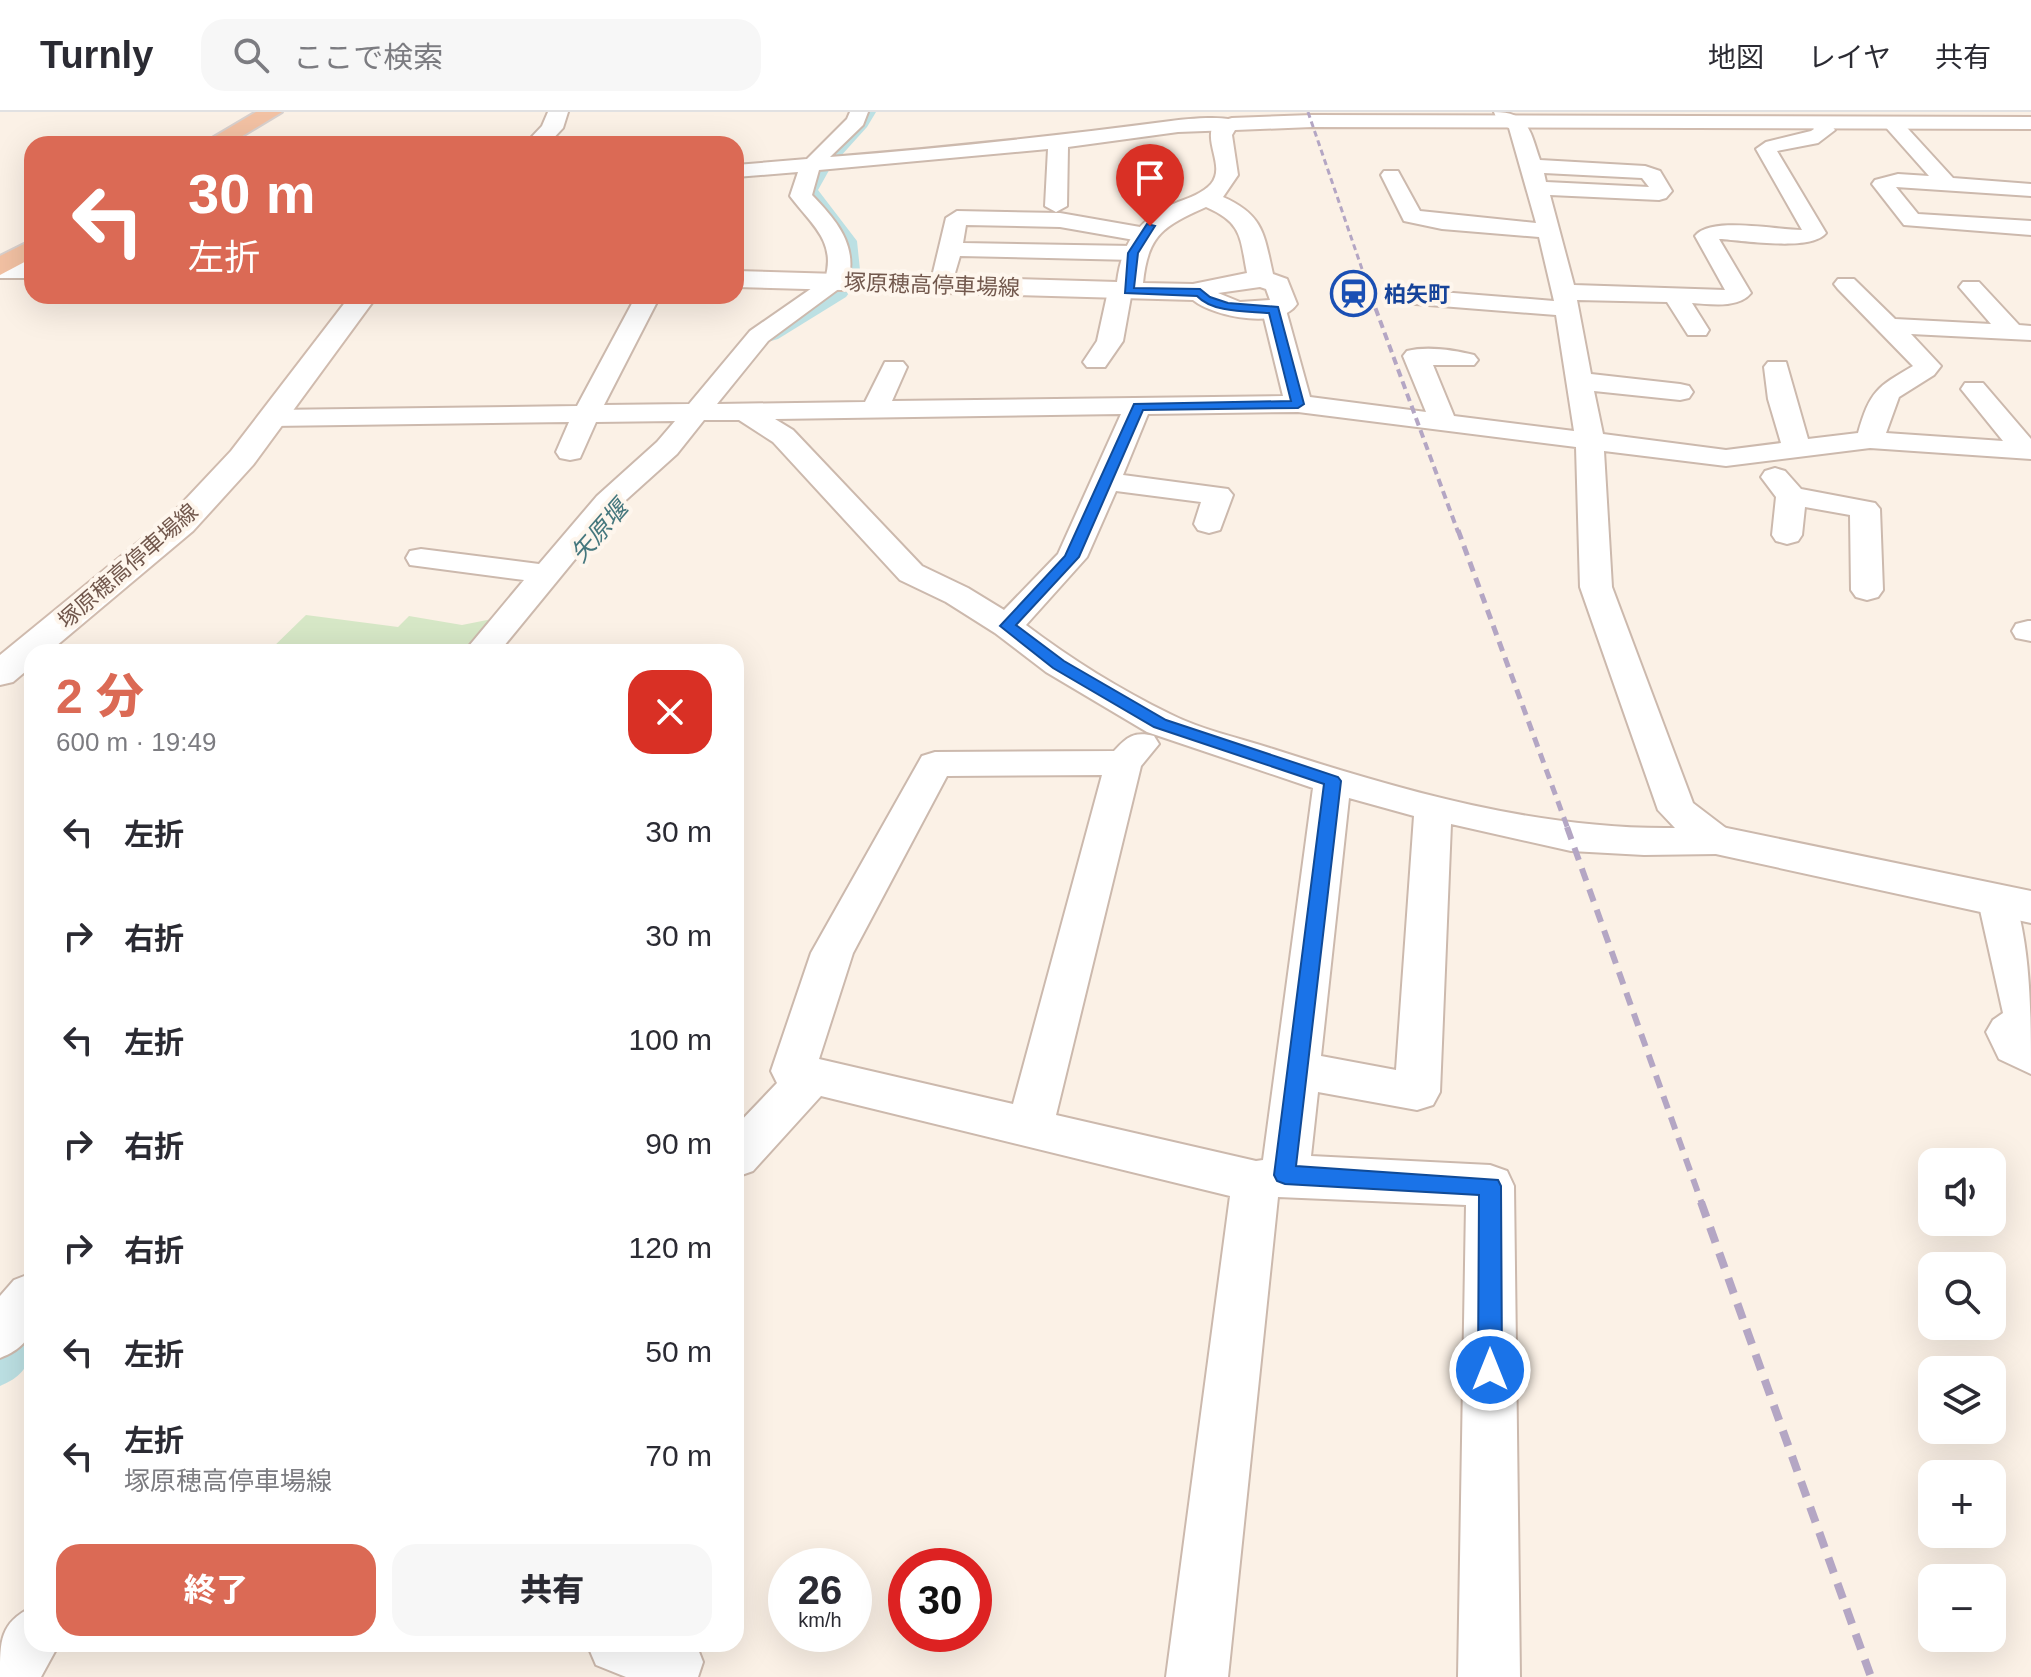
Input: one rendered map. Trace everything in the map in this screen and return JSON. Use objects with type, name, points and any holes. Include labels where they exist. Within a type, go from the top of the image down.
[{"type":"highway","points":[[228,136],[272,112]]},
{"type":"highway","points":[[0,269],[24,252]]},
{"type":"main road","points":[[544,136],[552,128],[558,112]]},
{"type":"main road","points":[[1124,291],[1138,244],[1150,226],[1207,199],[1223,185],[1228,175],[1220,133],[1222,128],[1232,124],[1507,117],[1819,123],[2031,123]]},
{"type":"main road","points":[[1207,199],[1236,210],[1247,219],[1261,279],[1278,284],[1284,304],[1274,310]]},
{"type":"main road","points":[[0,269],[24,270]]},
{"type":"main road","name":"塚原穂高停車場線","points":[[744,279],[1200,292],[1203,288],[1223,282],[1261,279]]},
{"type":"main road","name":"塚原穂高停車場線","points":[[1200,292],[1206,300],[1227,306],[1274,310]]},
{"type":"main road","name":"塚原穂高停車場線","points":[[36,644],[181,524],[242,458],[358,304]]},
{"type":"main road","name":"塚原穂高停車場線","points":[[0,674],[24,654]]},
{"type":"main road","points":[[1717,841],[2014,904]]},
{"type":"street","points":[[488,644],[607,502],[659,456],[759,336],[836,282],[841,269],[837,239],[801,196],[801,188],[814,164],[856,121],[859,112]]},
{"type":"street","points":[[1507,117],[1518,125],[1566,300],[1590,441],[1596,587],[1677,810],[1717,841]]},
{"type":"street","points":[[744,170],[1058,143],[1204,118],[1232,124]]},
{"type":"street","points":[[1403,296],[1566,300],[1729,297],[1739,293],[1706,236],[1713,232],[1802,237],[1815,233],[1766,149],[1819,137],[1825,130],[1819,123]]},
{"type":"street","points":[[1892,123],[1947,184]]},
{"type":"street","points":[[1056,206],[1058,143]]},
{"type":"street","points":[[1645,172],[1653,175],[1662,191],[1659,194],[1534,177],[1645,172]]},
{"type":"street","points":[[1391,175],[1412,216],[1442,222],[1549,231]]},
{"type":"street","points":[[2031,190],[1898,180],[1882,184],[1912,220],[2031,228]]},
{"type":"street","points":[[942,285],[957,218],[1060,220],[1138,244]]},
{"type":"street","points":[[950,249],[1138,244]]},
{"type":"street","points":[[1846,284],[1928,366],[1922,373],[1894,386],[1878,410],[1870,440]]},
{"type":"street","points":[[1971,287],[2021,333]]},
{"type":"street","points":[[1096,362],[1110,341],[1124,291]]},
{"type":"street","points":[[1675,296],[1697,330]]},
{"type":"street","points":[[570,452],[586,414],[644,304]]},
{"type":"street","points":[[1274,310],[1298,404]]},
{"type":"street","points":[[1889,326],[2021,333]]},
{"type":"street","points":[[1444,424],[1416,356],[1465,360]]},
{"type":"street","points":[[875,410],[894,367]]},
{"type":"street","points":[[1777,367],[1781,399],[1797,450]]},
{"type":"street","points":[[1579,381],[1680,392]]},
{"type":"street","points":[[1974,389],[2028,450]]},
{"type":"street","points":[[272,418],[1298,404],[1726,458],[1870,440],[2028,450]]},
{"type":"street","points":[[1007,626],[1072,557],[1138,407]]},
{"type":"street","points":[[747,413],[783,436],[911,573],[957,595],[1007,626],[1058,665],[1160,724],[1332,781],[1433,808],[1571,838],[1644,842],[1717,841]]},
{"type":"street","points":[[1995,415],[2031,419]]},
{"type":"street","points":[[1756,456],[1791,496],[1865,509],[1867,590]]},
{"type":"street","points":[[1105,481],[1218,495],[1209,524]]},
{"type":"street","points":[[1787,535],[1791,496]]},
{"type":"street","points":[[421,558],[547,574]]},
{"type":"street","points":[[1029,1129],[1124,763],[1160,724]]},
{"type":"street","points":[[1124,763],[935,764],[832,953],[793,1071],[1029,1129],[1270,1178],[1490,1186],[1489,1677]]},
{"type":"street","points":[[1197,1677],[1270,1178],[1297,1070],[1332,781]]},
{"type":"street","points":[[1297,1070],[1417,1092],[1433,808]]},
{"type":"street","points":[[2014,904],[2030,1036]]},
{"type":"street","points":[[744,1148],[812,1076]]},
{"type":"street","points":[[0,1334],[24,1306]]},
{"type":"street","points":[[6,1677],[24,1649]]},
{"type":"street","points":[[642,1652],[673,1662],[667,1677]]},
{"type":"green space","points":[[306,615],[398,627],[409,616],[462,625],[497,618],[476,644],[276,644]]},
{"type":"waterway","name":"矢原堰","points":[[833,154],[868,112]]},
{"type":"waterway","name":"矢原堰","points":[[823,165],[809,190],[848,241],[850,270]]},
{"type":"waterway","name":"矢原堰","points":[[771,335],[839,293]]},
{"type":"waterway","name":"矢原堰","points":[[0,1365],[24,1336]]},
{"type":"railway","points":[[1308,112],[1372,298]]},
{"type":"railway","points":[[1371,296],[1458,532]]},
{"type":"railway","points":[[1458,530],[1568,829]]},
{"type":"railway","points":[[1567,827],[1702,1204]]},
{"type":"railway","points":[[1701,1202],[1871,1677]]},
{"type":"place","name":"柏矢町","points":[[1353,294]]},
{"type":"route","points":[[1150,226],[1133,253],[1129,291],[1200,292],[1206,300],[1227,306],[1274,310],[1298,404],[1138,407],[1072,557],[1007,626],[1058,665],[1160,724],[1332,781],[1285,1175],[1490,1186],[1490,1370]]}]
